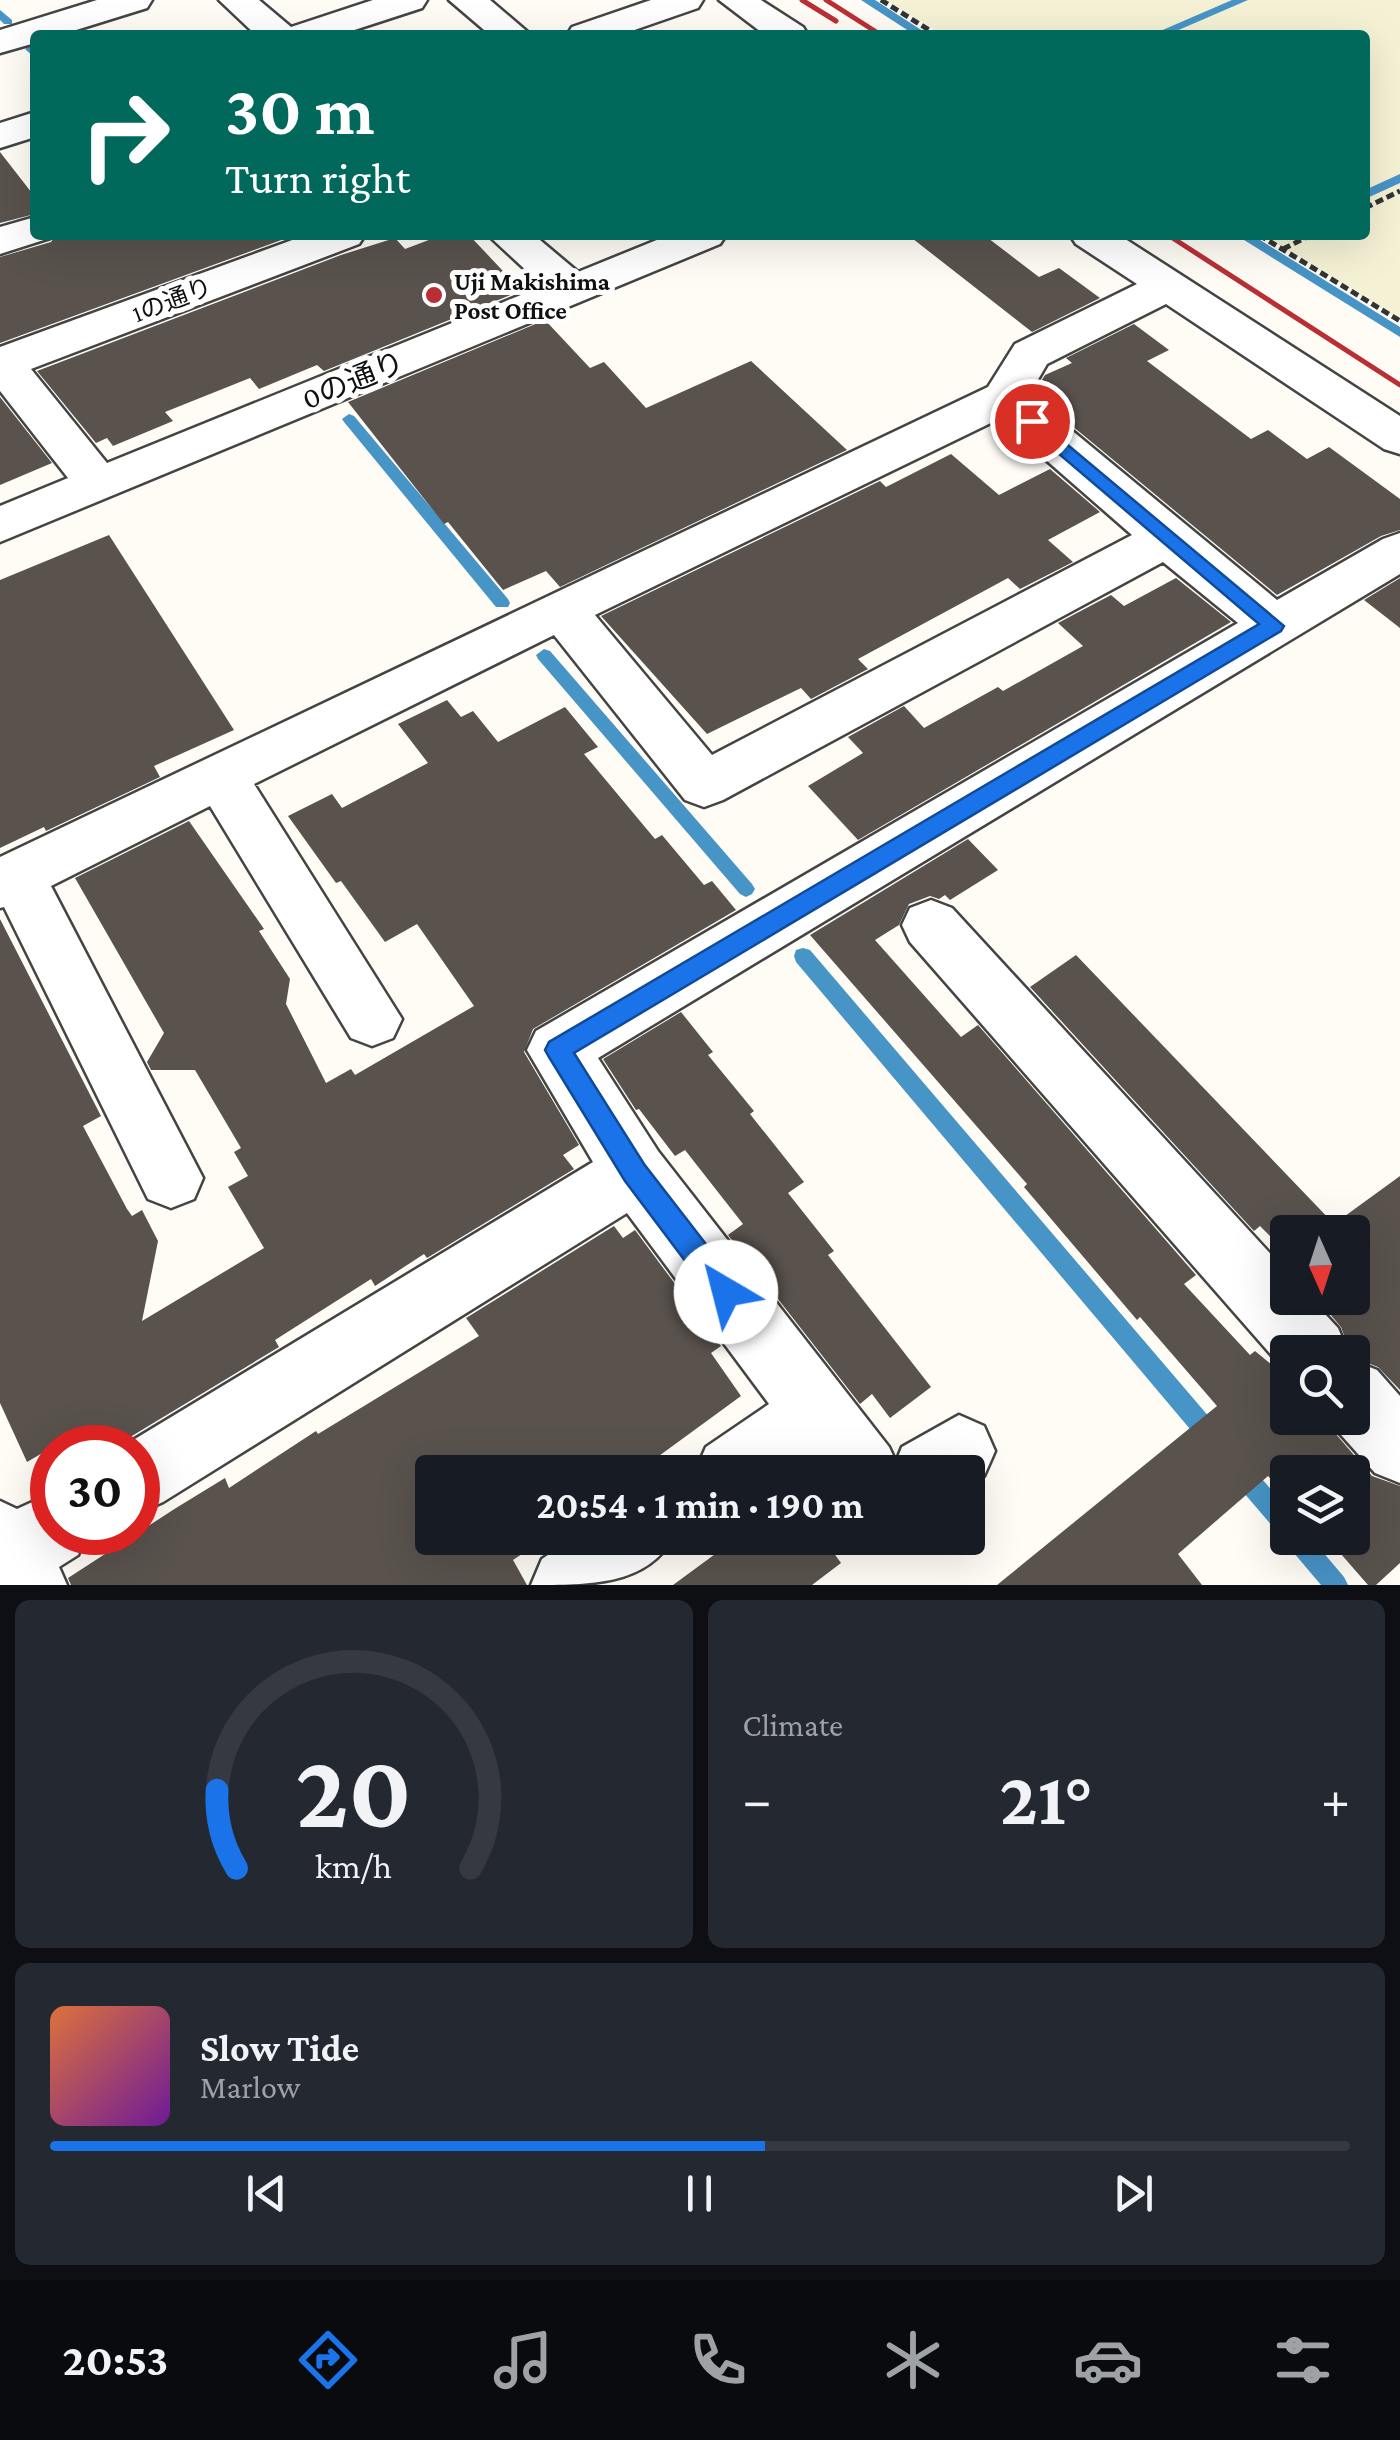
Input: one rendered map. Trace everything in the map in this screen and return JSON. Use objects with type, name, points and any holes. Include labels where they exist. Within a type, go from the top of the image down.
[{"type":"street","points":[[38,30],[134,0]]},
{"type":"street","points":[[237,0],[272,30]]},
{"type":"street","points":[[319,30],[409,0]]},
{"type":"street","points":[[467,0],[506,30]]},
{"type":"street","points":[[599,30],[685,0]]},
{"type":"street","points":[[737,0],[782,30]]},
{"type":"street","points":[[0,42],[30,33]]},
{"type":"street","points":[[0,136],[30,126]]},
{"type":"street","points":[[0,241],[30,231]]},
{"type":"street","name":"1の通り","points":[[1,363],[331,240]]},
{"type":"street","points":[[515,240],[572,290]]},
{"type":"street","name":"0の通り","points":[[0,524],[693,240]]},
{"type":"street","points":[[1099,240],[1400,438]]},
{"type":"street","points":[[171,1178],[8,880],[1004,398],[1030,354],[1168,286]]},
{"type":"street","points":[[1,363],[98,484]]},
{"type":"street","points":[[1004,398],[1274,626]]},
{"type":"street","points":[[562,610],[704,785],[1167,538]]},
{"type":"street","points":[[851,1455],[635,1172],[558,1050],[1400,551]]},
{"type":"street","points":[[220,776],[372,1020]]},
{"type":"street","points":[[931,925],[1299,1335]]},
{"type":"street","points":[[160,1463],[635,1172]]},
{"type":"street","points":[[755,1455],[818,1412]]},
{"type":"street","points":[[1370,1415],[1400,1448]]},
{"type":"street","points":[[568,1585],[611,1555]]},
{"type":"path","points":[[881,0],[929,30]]},
{"type":"path","points":[[1370,206],[1400,191]]},
{"type":"path","points":[[1267,240],[1400,322]]},
{"type":"path","points":[[1282,249],[1301,240]]},
{"type":"shaded area","points":[[886,0],[1400,0],[1400,320],[1271,240],[1370,240],[1370,30],[935,30]]},
{"type":"building","points":[[0,152],[30,191],[30,215],[0,223]]},
{"type":"building","points":[[281,240],[0,343],[0,257],[51,242]]},
{"type":"building","points":[[389,240],[397,240],[405,249],[429,240],[474,240],[520,289],[324,371],[317,365],[259,389],[250,378],[165,412],[173,421],[113,446],[107,438],[96,443],[37,371],[341,255]]},
{"type":"building","points":[[914,240],[991,240],[1039,277],[1059,268],[1100,298],[1032,332]]},
{"type":"building","points":[[545,320],[590,368],[604,362],[646,408],[751,361],[847,450],[560,587],[546,571],[503,590],[448,522],[444,524],[348,402]]},
{"type":"building","points":[[1134,324],[1169,350],[1147,361],[1251,439],[1268,430],[1307,459],[1329,447],[1400,499],[1400,530],[1381,536],[1277,595],[1042,401],[1058,393],[1042,380],[1045,375],[1072,363],[1066,358]]},
{"type":"building","points":[[0,397],[52,463],[0,485]]},
{"type":"building","points":[[951,454],[999,495],[1050,469],[1100,512],[1048,540],[1073,562],[1020,589],[1008,578],[858,659],[868,669],[811,699],[801,688],[707,734],[601,616],[880,481],[886,487]]},
{"type":"building","points":[[109,535],[234,730],[154,766],[160,777],[46,831],[44,827],[0,848],[0,580]]},
{"type":"building","points":[[1176,578],[1231,622],[858,840],[808,786],[863,753],[848,737],[904,706],[924,728],[998,687],[1003,691],[1083,646],[1058,623],[1111,595],[1124,606]]},
{"type":"building","points":[[1400,578],[1400,628],[1364,600]]},
{"type":"building","points":[[447,700],[461,717],[473,711],[498,742],[565,707],[598,747],[584,754],[655,839],[662,835],[704,885],[712,881],[736,910],[533,1029],[524,1052],[579,1145],[563,1155],[574,1169],[427,1258],[424,1254],[375,1286],[371,1279],[275,1340],[279,1347],[150,1425],[30,1425],[27,1462],[0,1403],[0,919],[101,1116],[83,1126],[127,1209],[132,1216],[142,1210],[158,1241],[142,1321],[264,1248],[228,1187],[248,1176],[234,1152],[241,1148],[195,1070],[151,1070],[147,1062],[164,1033],[75,878],[189,821],[264,929],[259,931],[290,979],[286,1004],[326,1083],[351,1069],[355,1075],[474,1006],[417,924],[385,942],[288,816],[332,794],[342,808],[428,763],[398,724]]},
{"type":"building","points":[[968,839],[998,870],[950,900],[945,895],[939,899],[930,896],[909,904],[899,925],[875,940],[961,1037],[978,1025],[1196,1275],[1184,1284],[1250,1355],[1255,1351],[1270,1363],[1270,1435],[1337,1435],[1354,1455],[1270,1455],[1270,1478],[1178,1554],[1202,1585],[997,1585],[1217,1406],[1140,1317],[1137,1320],[1024,1187],[1027,1184],[810,935]]},
{"type":"building","points":[[1076,955],[1325,1215],[1270,1215],[1270,1236],[1260,1226],[1254,1231],[1030,987]]},
{"type":"building","points":[[681,1012],[713,1052],[708,1055],[754,1111],[750,1114],[804,1182],[788,1193],[834,1251],[828,1255],[931,1387],[890,1418],[872,1394],[860,1404],[728,1235],[743,1224],[685,1150],[675,1156],[636,1110],[603,1059]]},
{"type":"building","points":[[1400,1176],[1400,1390],[1370,1364],[1370,1335],[1344,1335],[1331,1315],[1370,1315],[1370,1215],[1346,1215]]},
{"type":"building","points":[[614,1226],[623,1238],[635,1230],[721,1346],[711,1353],[741,1396],[660,1455],[415,1455],[415,1555],[520,1555],[513,1560],[527,1585],[71,1585],[68,1578],[103,1555],[160,1555],[160,1518],[225,1478],[229,1488],[316,1431],[318,1434],[479,1336],[466,1318]]},
{"type":"building","points":[[1370,1474],[1400,1486],[1400,1563],[1376,1585],[1368,1585],[1342,1555],[1370,1555]]},
{"type":"building","points":[[714,1555],[835,1555],[841,1563],[812,1585],[673,1585]]},
{"type":"waterway","points":[[867,0],[915,30]]},
{"type":"waterway","points":[[1169,30],[1242,0]]},
{"type":"waterway","points":[[0,13],[8,22]]},
{"type":"waterway","points":[[1370,193],[1400,178]]},
{"type":"waterway","points":[[1251,240],[1400,333]]},
{"type":"waterway","points":[[349,419],[502,603]]},
{"type":"waterway","points":[[544,655],[746,889]]},
{"type":"waterway","points":[[803,956],[1214,1440]]},
{"type":"waterway","points":[[1240,1471],[1270,1506]]},
{"type":"waterway","points":[[1310,1555],[1336,1585]]},
{"type":"railway","points":[[802,0],[836,21]]},
{"type":"railway","points":[[826,0],[873,30]]},
{"type":"railway","points":[[1176,240],[1400,385]]},
{"type":"place","name":"Uji Makishima Post Office","points":[[434,295]]},
{"type":"route","points":[[726,1292],[635,1172],[558,1050],[1274,626],[1032,421]]}]
